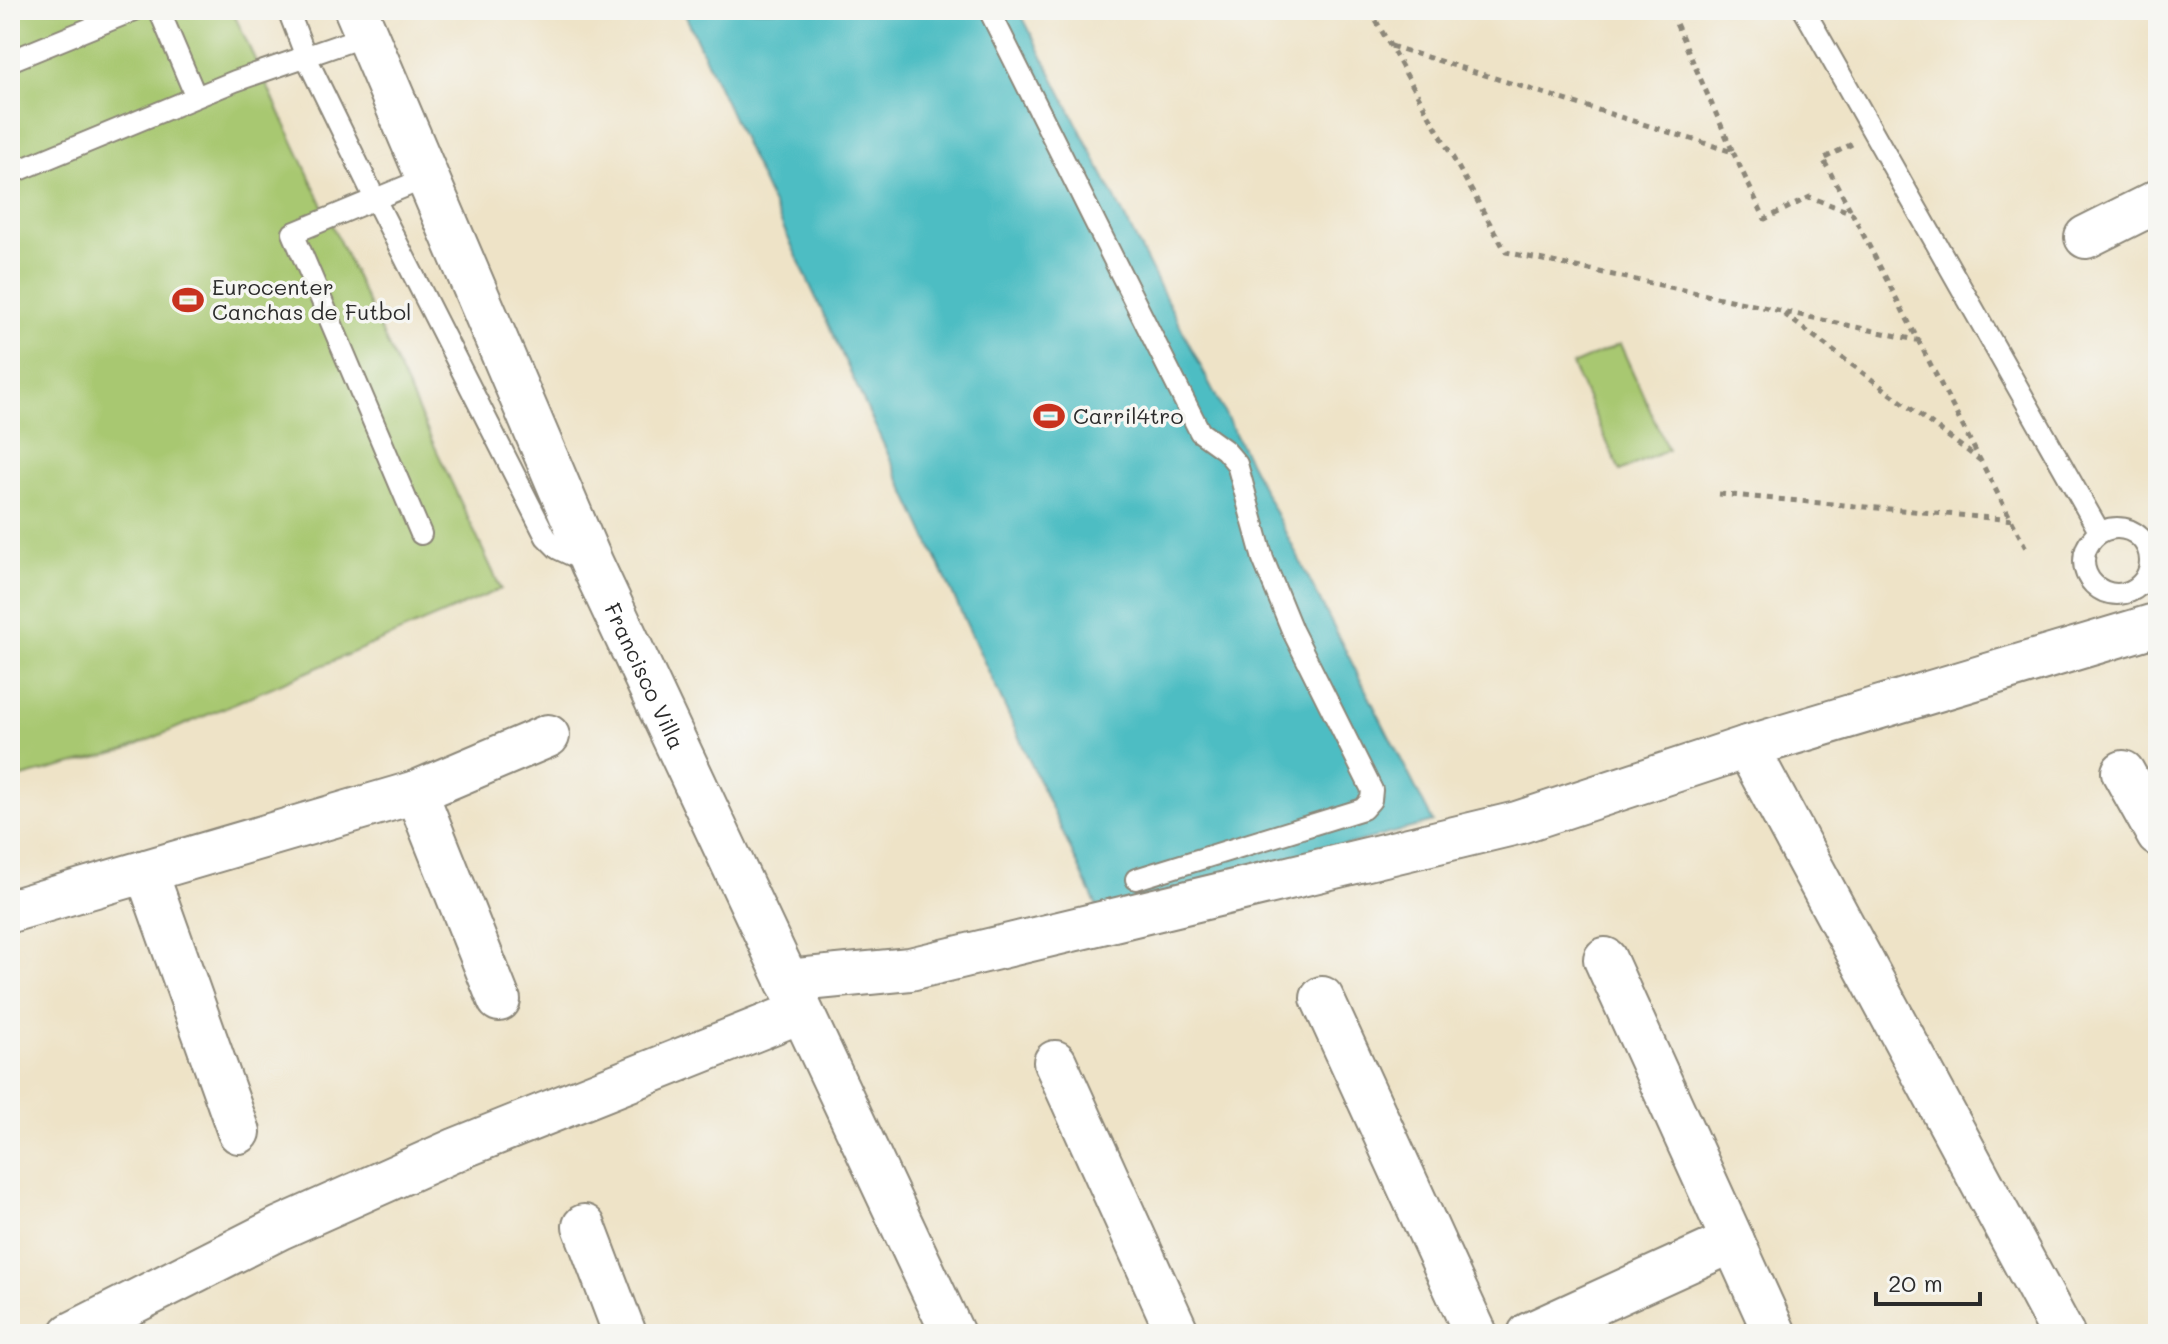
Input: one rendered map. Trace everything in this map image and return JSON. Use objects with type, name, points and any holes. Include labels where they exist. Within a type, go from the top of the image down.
[{"type":"street","name":"Francisco Villa","points":[[360,23],[592,564],[953,1334]]},
{"type":"street","points":[[2086,237],[2158,201]]},
{"type":"street","points":[[71,1334],[280,1228],[794,996],[1487,831],[1747,747],[2158,624]]},
{"type":"street","points":[[10,911],[416,792],[548,736]]},
{"type":"street","points":[[1747,747],[2063,1334]]},
{"type":"street","points":[[2123,772],[2158,835]]},
{"type":"street","points":[[416,792],[499,1000]]},
{"type":"street","points":[[146,871],[239,1132]]},
{"type":"street","points":[[1605,959],[1775,1334]]},
{"type":"street","points":[[1322,998],[1476,1334]]},
{"type":"street","points":[[1055,1062],[1178,1334]]},
{"type":"street","points":[[584,1226],[625,1334]]},
{"type":"street","points":[[1529,1334],[1733,1241]]},
{"type":"lane","points":[[10,61],[135,10]]},
{"type":"lane","points":[[159,10],[196,97]]},
{"type":"lane","points":[[288,10],[306,57],[376,201],[546,537],[558,549],[592,564]]},
{"type":"lane","points":[[989,10],[1200,432],[1225,450],[1237,464],[1263,559],[1292,630],[1372,790],[1371,800],[1363,809],[1136,879]]},
{"type":"lane","points":[[1804,10],[2099,531]]},
{"type":"lane","points":[[10,173],[196,97],[306,57],[360,23]]},
{"type":"lane","points":[[421,534],[293,233],[426,178]]},
{"type":"path","points":[[1370,10],[1506,252],[1921,341]]},
{"type":"path","points":[[1670,10],[1765,219],[1810,197],[1852,213]]},
{"type":"path","points":[[1391,46],[1733,152]]},
{"type":"path","points":[[1874,132],[1823,159],[1921,341],[2028,552]]},
{"type":"path","points":[[1782,313],[1985,464]]},
{"type":"path","points":[[1719,494],[2014,520]]},
{"type":"green space","name":"Eurocenter Canchas de Futbol","points":[[10,10],[232,10],[501,589],[123,751],[10,780]]},
{"type":"green space","points":[[1620,344],[1668,450],[1620,471],[1572,365]]},
{"type":"water","name":"Carril4tro","points":[[683,10],[1019,10],[1433,822],[1099,911]]},
{"type":"place","name":"Eurocenter Canchas de Futbol","points":[[188,300]]},
{"type":"place","name":"Carril4tro","points":[[1049,416]]}]
